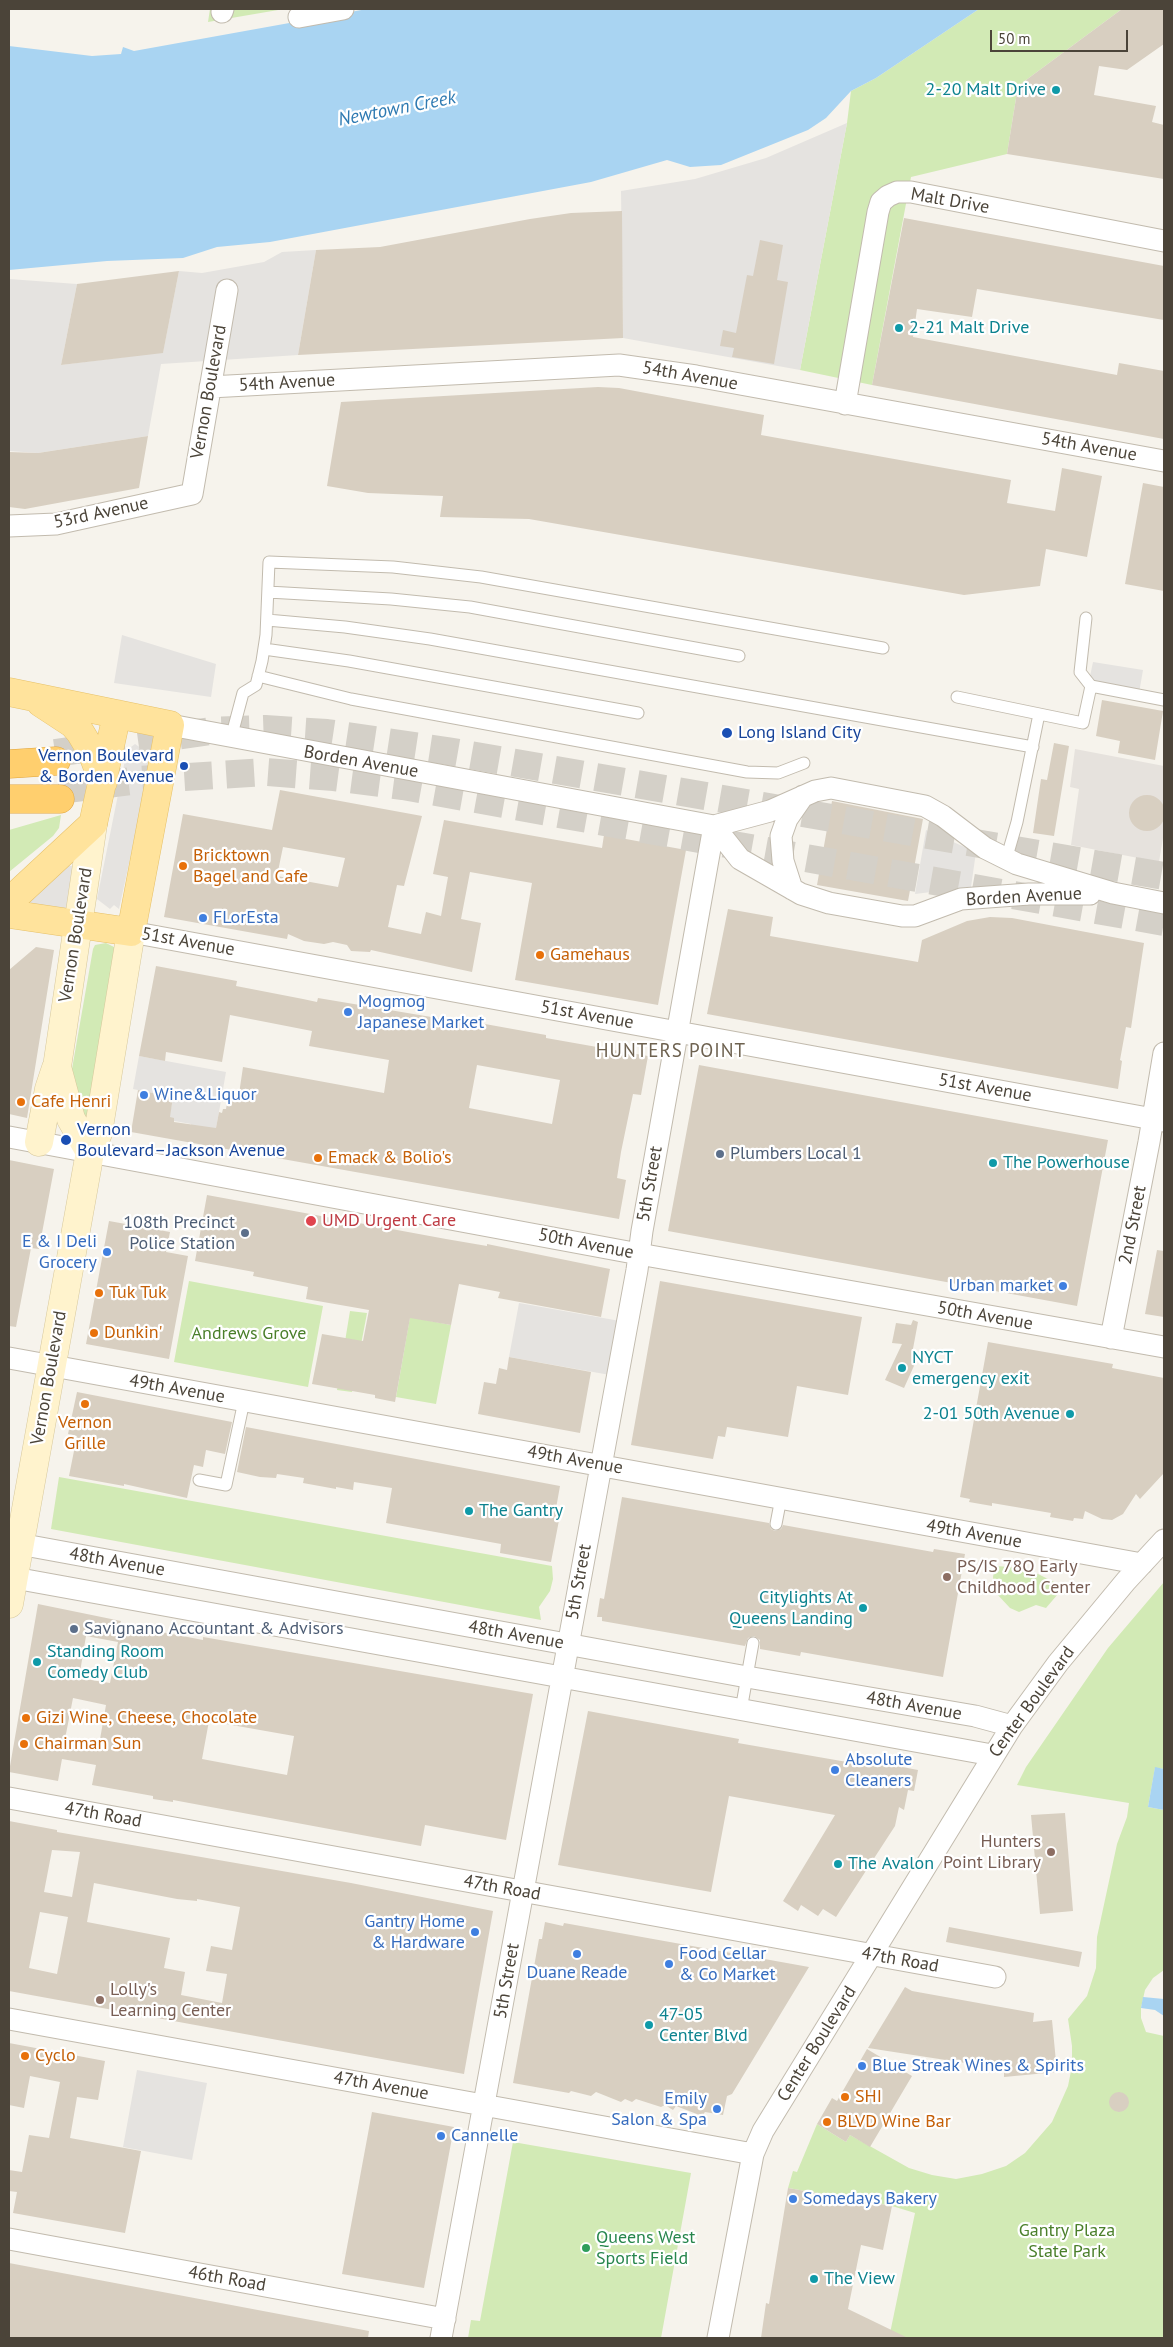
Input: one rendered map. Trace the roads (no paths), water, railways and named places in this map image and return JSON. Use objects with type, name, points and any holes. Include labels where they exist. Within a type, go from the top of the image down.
[{"type":"highway","points":[[9,756],[56,757],[9,764]]},
{"type":"highway","points":[[9,800],[53,795]]},
{"type":"main road","name":"Borden Avenue","points":[[19,693],[170,725]]},
{"type":"main road","points":[[19,693],[73,724],[92,752],[103,782]]},
{"type":"main road","name":"Vernon Boulevard","points":[[90,1152],[71,1119],[57,1067],[93,824],[117,714]]},
{"type":"main road","name":"Vernon Boulevard","points":[[9,1604],[11,1577],[19,1544],[90,1152],[98,1133],[131,932],[170,725]]},
{"type":"main road","points":[[9,902],[93,824]]},
{"type":"main road","name":"51st Avenue","points":[[9,914],[131,932]]},
{"type":"main road","points":[[39,1142],[49,1089],[57,1067]]},
{"type":"street","points":[[299,17],[332,10]]},
{"type":"street","name":"Malt Drive","points":[[845,404],[878,212],[881,202],[888,196],[897,192],[911,192],[1164,241]]},
{"type":"street","name":"Vernon Boulevard","points":[[192,494],[227,290]]},
{"type":"street","name":"54th Avenue","points":[[210,387],[603,364],[648,368],[1164,461]]},
{"type":"street","name":"53rd Avenue","points":[[9,526],[56,524],[192,494]]},
{"type":"street","name":"Borden Avenue","points":[[170,725],[231,738],[714,826],[770,811],[803,796],[822,789],[831,788],[925,806],[943,816],[973,840],[1006,860],[1113,893],[1164,903]]},
{"type":"street","points":[[792,889],[783,861],[781,836],[787,819],[803,796]]},
{"type":"street","name":"Borden Avenue","points":[[714,826],[740,859],[792,889],[828,903],[908,916],[950,902],[974,898],[1030,894],[1113,893]]},
{"type":"street","name":"5th Street","points":[[443,2329],[601,1465],[714,826]]},
{"type":"street","name":"51st Avenue","points":[[131,932],[1159,1120]]},
{"type":"street","name":"2nd Street","points":[[1111,1338],[1159,1120],[1164,1052]]},
{"type":"street","name":"50th Avenue","points":[[9,1137],[639,1254],[1164,1347]]},
{"type":"street","name":"49th Avenue","points":[[9,1358],[1142,1564]]},
{"type":"street","name":"Center Boulevard","points":[[718,2338],[753,2154],[771,2118],[1012,1726],[1058,1663],[1164,1540]]},
{"type":"street","name":"48th Avenue","points":[[19,1544],[747,1677],[975,1716],[1012,1726]]},
{"type":"street","name":"48th Avenue","points":[[11,1577],[992,1756]]},
{"type":"street","name":"47th Road","points":[[9,1798],[995,1977]]},
{"type":"street","name":"47th Avenue","points":[[9,2018],[753,2154]]},
{"type":"street","name":"46th Road","points":[[9,2239],[443,2329]]},
{"type":"lane","points":[[231,738],[243,693],[256,685],[264,649],[269,562],[414,569],[512,582],[883,648]]},
{"type":"lane","points":[[268,592],[391,599],[470,607],[739,656]]},
{"type":"lane","points":[[1086,618],[1080,672],[1091,686],[1164,700]]},
{"type":"lane","points":[[267,620],[345,627],[430,639],[1033,747]]},
{"type":"lane","points":[[264,649],[349,661],[638,713]]},
{"type":"lane","points":[[258,676],[351,699],[747,772],[778,772],[804,763]]},
{"type":"lane","points":[[957,698],[1083,723],[1091,686]]},
{"type":"lane","points":[[1006,860],[1017,822],[1039,714]]},
{"type":"lane","points":[[199,1480],[226,1485],[244,1401]]},
{"type":"lane","points":[[776,1524],[781,1498]]},
{"type":"lane","points":[[741,1710],[753,1643]]},
{"type":"water","name":"Newtown Creek","points":[[367,9],[979,9],[876,78],[851,91],[826,118],[808,130],[721,165],[690,167],[667,160],[591,182],[270,242],[217,247],[183,258],[107,261],[9,270],[9,46],[92,56],[121,54],[123,47],[134,51]]},
{"type":"water","points":[[1155,1767],[1164,1769],[1164,1810],[1148,1807]]},
{"type":"water","points":[[1143,1997],[1164,1999],[1164,2016],[1155,2010],[1141,2008]]},
{"type":"tunnel","points":[[55,753],[211,731],[265,729],[327,733],[447,751],[1164,876]]},
{"type":"tunnel","points":[[59,790],[139,780],[266,772],[334,777],[403,786],[1164,922]]},
{"type":"place","name":"2-20 Malt Drive","points":[[1056,90]]},
{"type":"place","name":"2-21 Malt Drive","points":[[899,328]]},
{"type":"place","name":"Long Island City","points":[[727,733]]},
{"type":"place","name":"Vernon Boulevard & Borden Avenue","points":[[184,766]]},
{"type":"place","name":"Bricktown Bagel and Cafe","points":[[183,866]]},
{"type":"place","name":"FLorEsta","points":[[203,918]]},
{"type":"place","name":"Gamehaus","points":[[540,955]]},
{"type":"place","name":"Mogmog Japanese Market","points":[[348,1012]]},
{"type":"place","name":"Wine&Liquor","points":[[144,1095]]},
{"type":"place","name":"Cafe Henri","points":[[21,1102]]},
{"type":"place","name":"Vernon Boulevard–Jackson Avenue","points":[[66,1140]]},
{"type":"place","name":"Plumbers Local 1","points":[[720,1154]]},
{"type":"place","name":"Emack & Bolio's","points":[[318,1158]]},
{"type":"place","name":"The Powerhouse","points":[[993,1163]]},
{"type":"place","name":"UMD Urgent Care","points":[[311,1221]]},
{"type":"place","name":"108th Precinct Police Station","points":[[245,1233]]},
{"type":"place","name":"E & I Deli Grocery","points":[[107,1252]]},
{"type":"place","name":"Urban market","points":[[1063,1286]]},
{"type":"place","name":"Tuk Tuk","points":[[99,1293]]},
{"type":"place","name":"Dunkin'","points":[[94,1333]]},
{"type":"place","name":"NYCT emergency exit","points":[[902,1368]]},
{"type":"place","name":"Vernon Grille","points":[[85,1404]]},
{"type":"place","name":"2-01 50th Avenue","points":[[1070,1414]]},
{"type":"place","name":"The Gantry","points":[[469,1511]]},
{"type":"place","name":"PS/IS 78Q Early Childhood Center","points":[[947,1577]]},
{"type":"place","name":"Citylights At Queens Landing","points":[[863,1608]]},
{"type":"place","name":"Savignano Accountant & Advisors","points":[[74,1629]]},
{"type":"place","name":"Standing Room Comedy Club","points":[[37,1662]]},
{"type":"place","name":"Gizi Wine, Cheese, Chocolate","points":[[26,1718]]},
{"type":"place","name":"Chairman Sun","points":[[24,1744]]},
{"type":"place","name":"Absolute Cleaners","points":[[835,1770]]},
{"type":"place","name":"Hunters Point Library","points":[[1051,1852]]},
{"type":"place","name":"The Avalon","points":[[838,1864]]},
{"type":"place","name":"Gantry Home & Hardware","points":[[475,1932]]},
{"type":"place","name":"Duane Reade","points":[[577,1954]]},
{"type":"place","name":"Food Cellar & Co Market","points":[[669,1964]]},
{"type":"place","name":"Lolly's Learning Center","points":[[100,2000]]},
{"type":"place","name":"47-05 Center Blvd","points":[[649,2025]]},
{"type":"place","name":"Cyclo","points":[[25,2056]]},
{"type":"place","name":"Blue Streak Wines & Spirits","points":[[862,2066]]},
{"type":"place","name":"SHI","points":[[845,2097]]},
{"type":"place","name":"Emily Salon & Spa","points":[[717,2109]]},
{"type":"place","name":"BLVD Wine Bar","points":[[827,2122]]},
{"type":"place","name":"Cannelle","points":[[441,2136]]},
{"type":"place","name":"Somedays Bakery","points":[[793,2199]]},
{"type":"place","name":"Queens West Sports Field","points":[[586,2248]]},
{"type":"place","name":"The View","points":[[814,2279]]},
{"type":"district","name":"HUNTERS POINT","points":[[671,1052]]},
{"type":"park label","name":"Andrews Grove","points":[[249,1334]]},
{"type":"park label","name":"Gantry Plaza State Park","points":[[1067,2241]]}]
